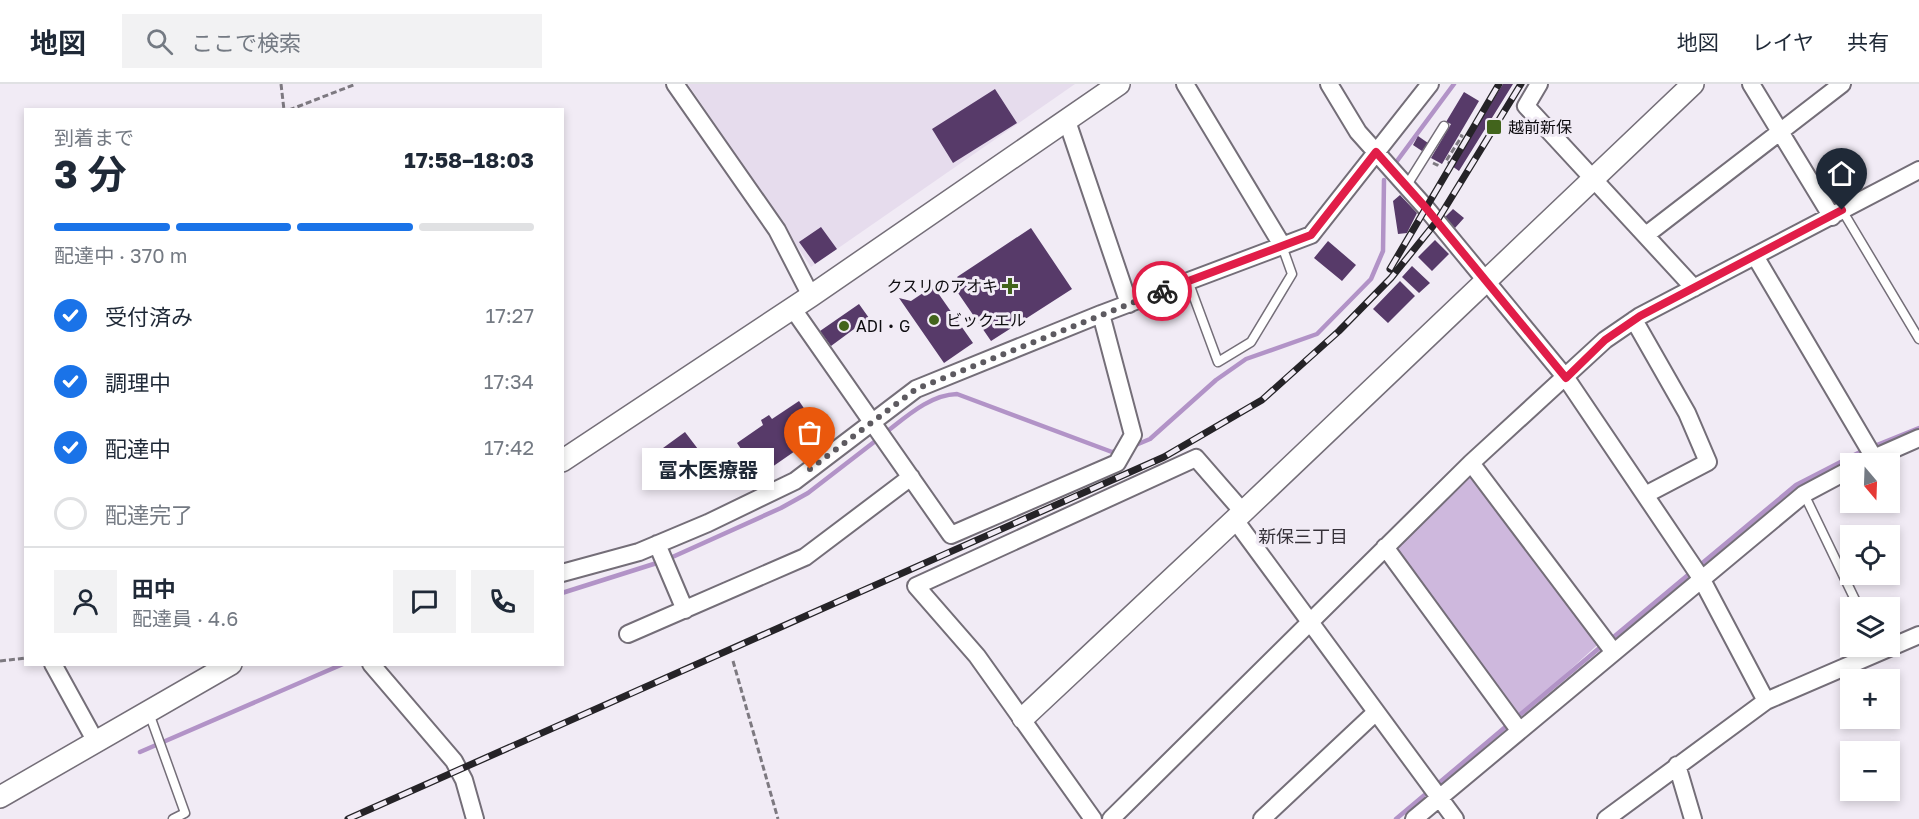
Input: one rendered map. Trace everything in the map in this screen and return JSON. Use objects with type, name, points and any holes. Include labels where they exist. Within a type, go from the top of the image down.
[{"type":"street","points":[[675,84],[777,230],[812,296]]},
{"type":"street","points":[[564,460],[793,309],[1119,84]]},
{"type":"street","points":[[1185,84],[1282,245]]},
{"type":"street","points":[[1329,84],[1358,132],[1407,185],[1566,378],[1701,578],[1766,702]]},
{"type":"street","points":[[564,572],[657,544],[708,523],[795,481],[916,389],[1101,314],[1311,235],[1430,84]]},
{"type":"street","points":[[1539,84],[1526,106],[1595,178],[1694,288]]},
{"type":"street","points":[[1023,718],[1693,84]]},
{"type":"street","points":[[1751,84],[1780,132],[1837,214]]},
{"type":"street","points":[[1646,235],[1842,84]]},
{"type":"street","points":[[1067,121],[1129,304]]},
{"type":"street","points":[[1111,819],[1309,620],[1470,463],[1566,378],[1605,340],[1634,320],[1919,170]]},
{"type":"street","points":[[1755,256],[1863,453]]},
{"type":"street","points":[[793,309],[951,535],[1117,463],[1133,435],[1101,314]]},
{"type":"street","points":[[1634,320],[1687,413],[1708,462],[1646,495]]},
{"type":"street","points":[[1884,453],[1919,438]]},
{"type":"street","points":[[1093,819],[977,656],[916,586],[1196,458],[1239,516],[1309,620],[1455,819]]},
{"type":"street","points":[[1470,463],[1613,651]]},
{"type":"street","points":[[1414,819],[1804,494],[1840,475]]},
{"type":"street","points":[[628,634],[805,557],[911,477]]},
{"type":"street","points":[[657,544],[685,610]]},
{"type":"street","points":[[1385,547],[1519,730]]},
{"type":"street","points":[[1900,642],[1919,635]]},
{"type":"street","points":[[1606,819],[1766,702],[1862,657]]},
{"type":"street","points":[[54,666],[96,741]]},
{"type":"street","points":[[0,797],[227,666]]},
{"type":"street","points":[[373,666],[454,761],[464,780],[475,819]]},
{"type":"street","points":[[1262,819],[1376,712]]},
{"type":"street","points":[[1677,765],[1693,819]]},
{"type":"lane","points":[[1407,185],[1444,126]]},
{"type":"lane","points":[[1837,214],[1919,339]]},
{"type":"lane","points":[[1188,281],[1218,362],[1251,342],[1292,274],[1282,245]]},
{"type":"lane","points":[[1804,494],[1854,597]]},
{"type":"lane","points":[[148,711],[185,813],[173,819]]},
{"type":"path","points":[[281,84],[286,108]]},
{"type":"path","points":[[291,108],[356,84]]},
{"type":"path","points":[[1453,165],[1446,161],[1460,135]]},
{"type":"path","points":[[0,662],[24,658]]},
{"type":"path","points":[[733,661],[778,819]]},
{"type":"shaded area","points":[[688,84],[1075,84],[811,267]]},
{"type":"shaded area","points":[[1468,466],[1604,639],[1518,717],[1385,547]]},
{"type":"building","points":[[1503,84],[1513,84],[1459,171],[1452,166]]},
{"type":"building","points":[[995,89],[1017,123],[953,163],[932,129]]},
{"type":"building","points":[[1464,92],[1479,101],[1442,164],[1431,158],[1451,124],[1446,122]]},
{"type":"building","points":[[1418,136],[1428,143],[1422,151],[1413,145]]},
{"type":"building","points":[[1400,195],[1417,213],[1407,233],[1398,234],[1393,201]]},
{"type":"building","points":[[1453,209],[1464,218],[1455,228],[1444,218]]},
{"type":"building","points":[[821,227],[837,249],[815,264],[799,242]]},
{"type":"building","points":[[1031,228],[1072,289],[991,341],[956,290],[962,284],[957,277]]},
{"type":"building","points":[[1435,240],[1449,254],[1432,271],[1418,257]]},
{"type":"building","points":[[1328,241],[1356,265],[1342,281],[1314,258]]},
{"type":"building","points":[[1412,266],[1430,283],[1419,293],[1402,277]]},
{"type":"building","points":[[1400,281],[1415,296],[1388,323],[1373,309]]},
{"type":"building","points":[[931,283],[973,343],[944,363],[899,298],[911,301],[923,293]]},
{"type":"building","points":[[859,304],[869,318],[831,346],[820,331]]},
{"type":"building","points":[[799,401],[821,433],[759,476],[737,443],[763,425],[761,420],[769,415],[772,419]]},
{"type":"building","points":[[685,432],[701,453],[679,469],[663,448]]},
{"type":"waterway","points":[[1397,161],[1454,84]]},
{"type":"waterway","points":[[1131,447],[1150,439],[1216,380],[1246,359],[1317,334],[1371,279],[1383,251],[1384,180]]},
{"type":"waterway","points":[[885,433],[927,403],[937,398],[957,394],[1112,452],[1120,449]]},
{"type":"waterway","points":[[1872,447],[1919,428]]},
{"type":"waterway","points":[[668,559],[781,508],[808,493],[878,439]]},
{"type":"waterway","points":[[1610,640],[1796,485],[1864,450]]},
{"type":"waterway","points":[[564,592],[660,562]]},
{"type":"waterway","points":[[1515,719],[1603,645]]},
{"type":"waterway","points":[[140,752],[338,666]]},
{"type":"waterway","points":[[1396,819],[1509,724]]},
{"type":"railway","points":[[1390,269],[1499,84]]},
{"type":"railway","points":[[348,819],[1164,457],[1262,400],[1339,331],[1391,278],[1437,221],[1521,84]]},
{"type":"way so far","points":[[810,469],[916,389],[1162,291]]},
{"type":"place","name":"越前新保","points":[[1494,127]]},
{"type":"place","name":"クスリのアオキ","points":[[1010,286]]},
{"type":"place","name":"ビックエル","points":[[934,320]]},
{"type":"place","name":"ADI・G","points":[[844,326]]},
{"type":"place","name":"冨木医療器","points":[[810,469]]},
{"type":"district","name":"新保三丁目","points":[[1303,537]]},
{"type":"route","points":[[1162,291],[1311,235],[1376,152],[1407,185],[1566,378],[1605,340],[1640,316],[1842,210]]}]
